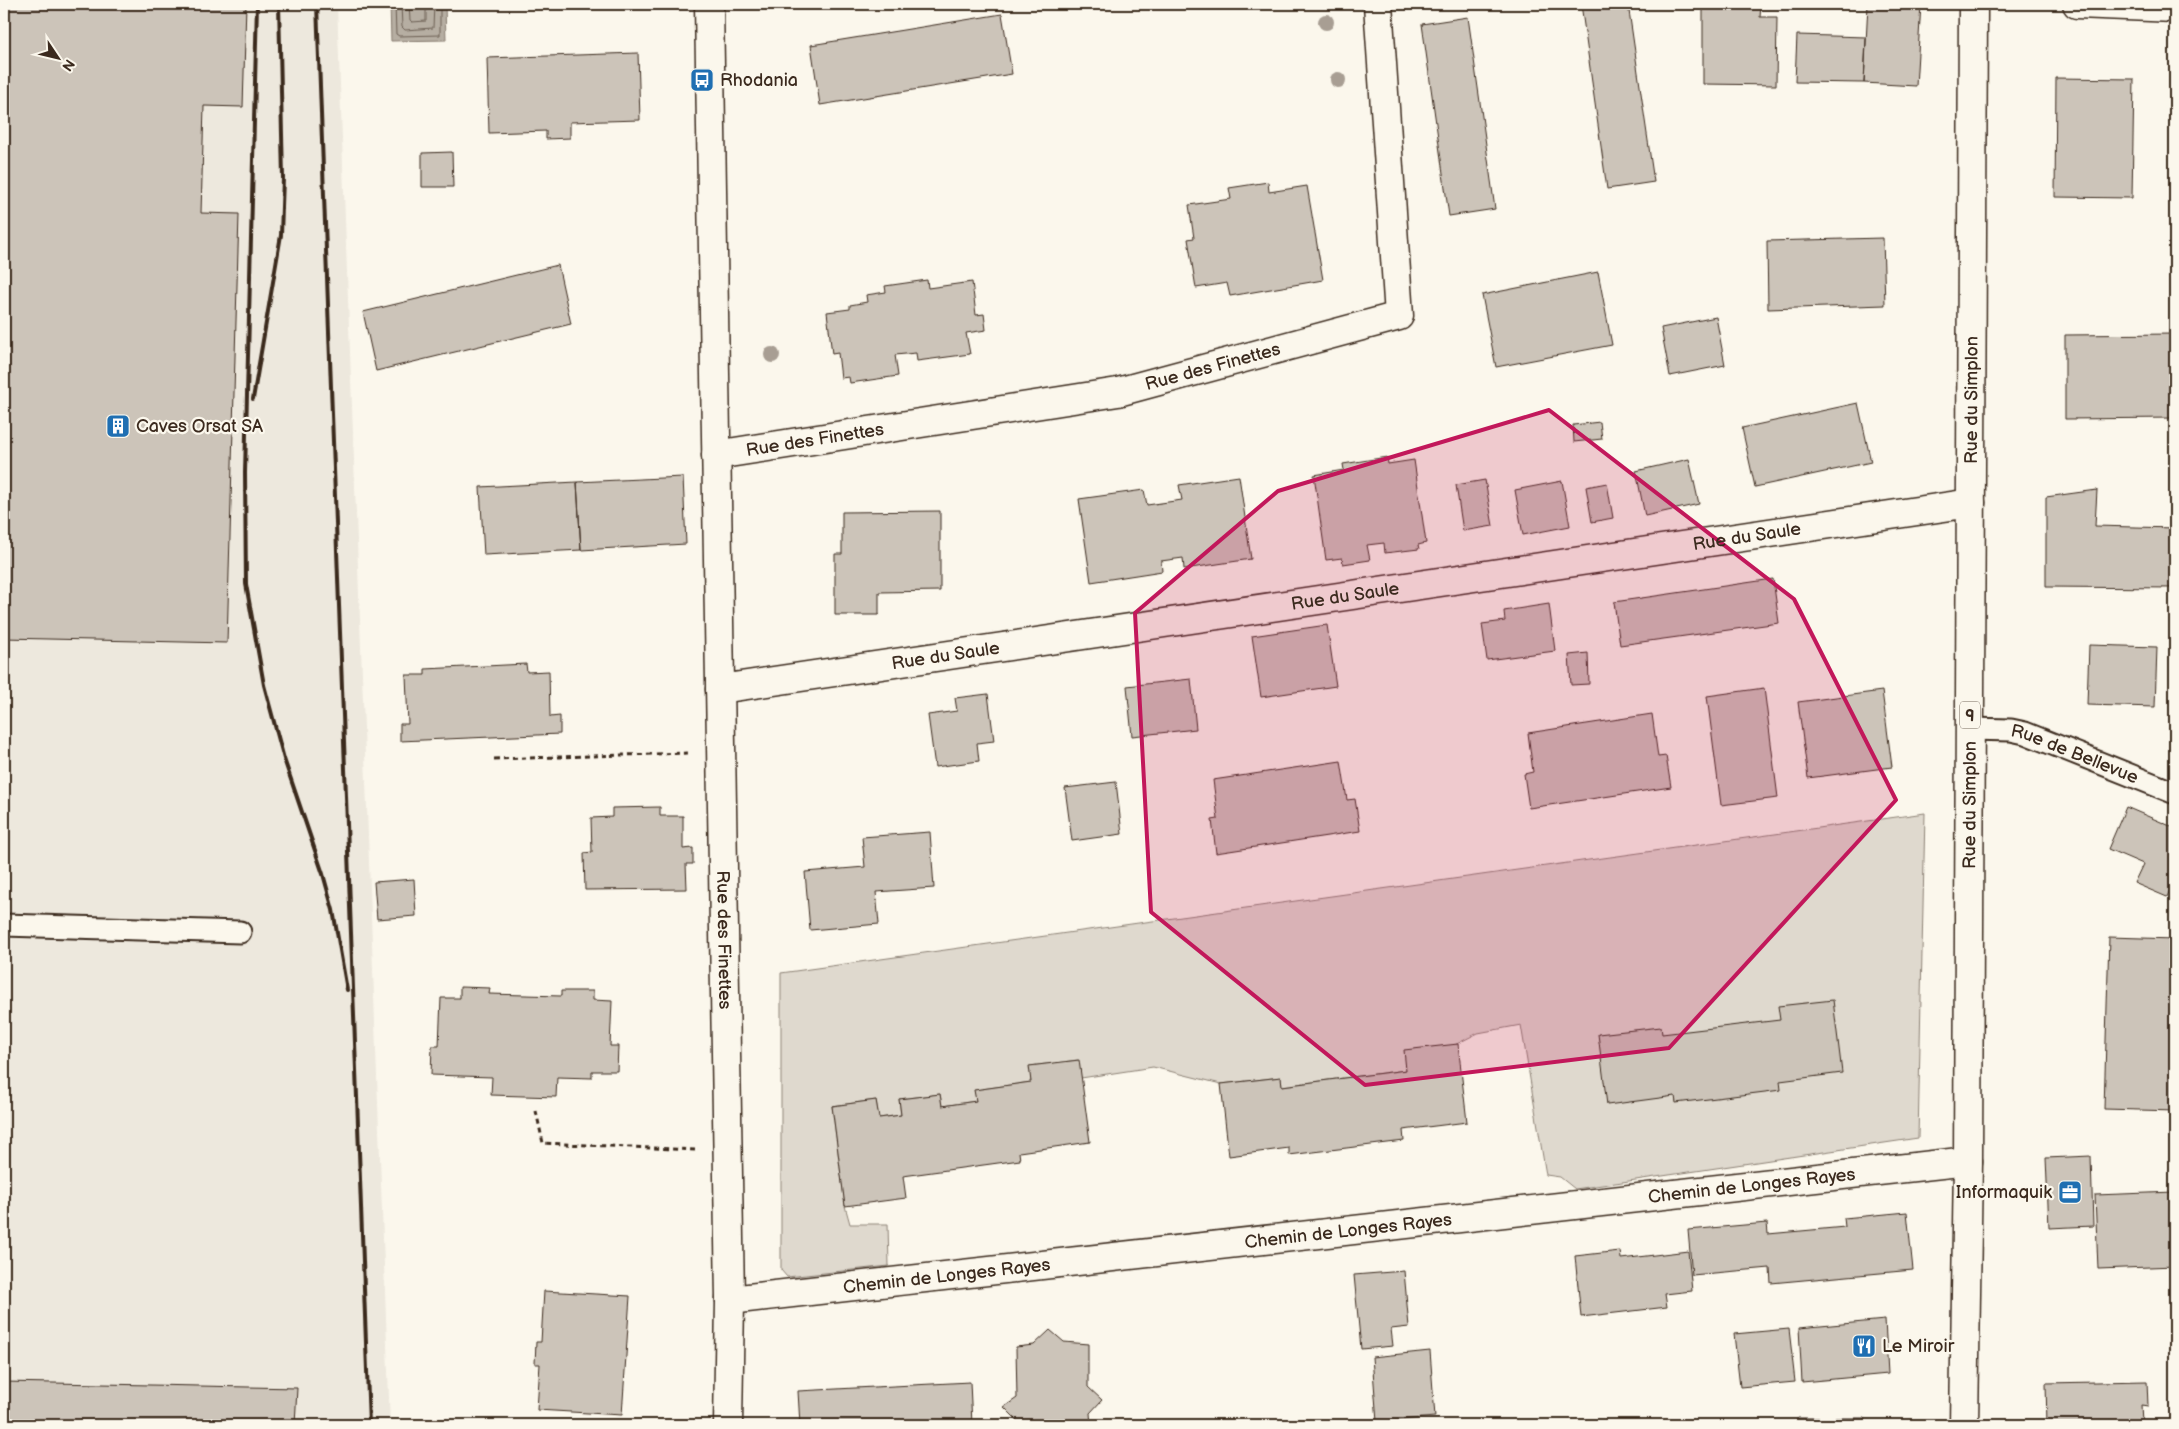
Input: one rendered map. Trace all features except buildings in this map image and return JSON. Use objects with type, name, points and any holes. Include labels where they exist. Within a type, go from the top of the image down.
[{"type":"street","name":"Rue des Finettes","points":[[709,4],[730,1300],[728,1425]]},
{"type":"street","name":"Rue des Finettes","points":[[716,455],[1118,392],[1399,316],[1378,4]]},
{"type":"street","name":"Rue du Simplon","points":[[1964,1425],[1968,1161],[1973,4]]},
{"type":"street","points":[[2077,4],[2175,8]]},
{"type":"street","name":"Rue du Saule","points":[[720,688],[1971,503]]},
{"type":"street","name":"Chemin de Longes Rayes","points":[[730,1300],[1968,1161]]},
{"type":"lane","name":"Rue de Bellevue","points":[[1970,729],[2011,730],[2025,733],[2175,793]]},
{"type":"lane","points":[[4,925],[240,932]]},
{"type":"path","points":[[494,759],[721,752]]},
{"type":"path","points":[[536,1111],[543,1144],[728,1151]]},
{"type":"highlighted area","points":[[1549,410],[1794,599],[1896,800],[1669,1048],[1365,1085],[1151,912],[1135,613],[1278,491]]},
{"type":"shaded area","points":[[4,4],[337,4],[390,1425],[4,1425]]},
{"type":"shaded area","points":[[1925,813],[1918,1138],[1575,1189],[1560,1177],[1546,1175],[1521,1025],[1478,1033],[1406,1070],[1282,1086],[1281,1077],[1221,1084],[1153,1067],[1081,1078],[1078,1060],[1030,1066],[1031,1082],[975,1090],[976,1101],[942,1106],[940,1094],[899,1099],[901,1115],[879,1118],[876,1100],[832,1106],[845,1206],[850,1224],[888,1224],[889,1266],[787,1277],[781,1270],[781,973]]},
{"type":"water","points":[[390,4],[445,4],[446,40],[391,41]]},
{"type":"railway","points":[[257,4],[245,473],[246,584],[264,685],[284,759],[323,874],[333,910],[347,990]]},
{"type":"railway","points":[[253,399],[281,235],[283,178],[279,4]]},
{"type":"railway","points":[[317,4],[369,1425]]},
{"type":"place","name":"Rhodania","points":[[702,80]]},
{"type":"place","name":"Caves Orsat SA","points":[[118,426]]},
{"type":"place","name":"Informaquik","points":[[2070,1192]]},
{"type":"place","name":"Le Miroir","points":[[1864,1346]]}]
